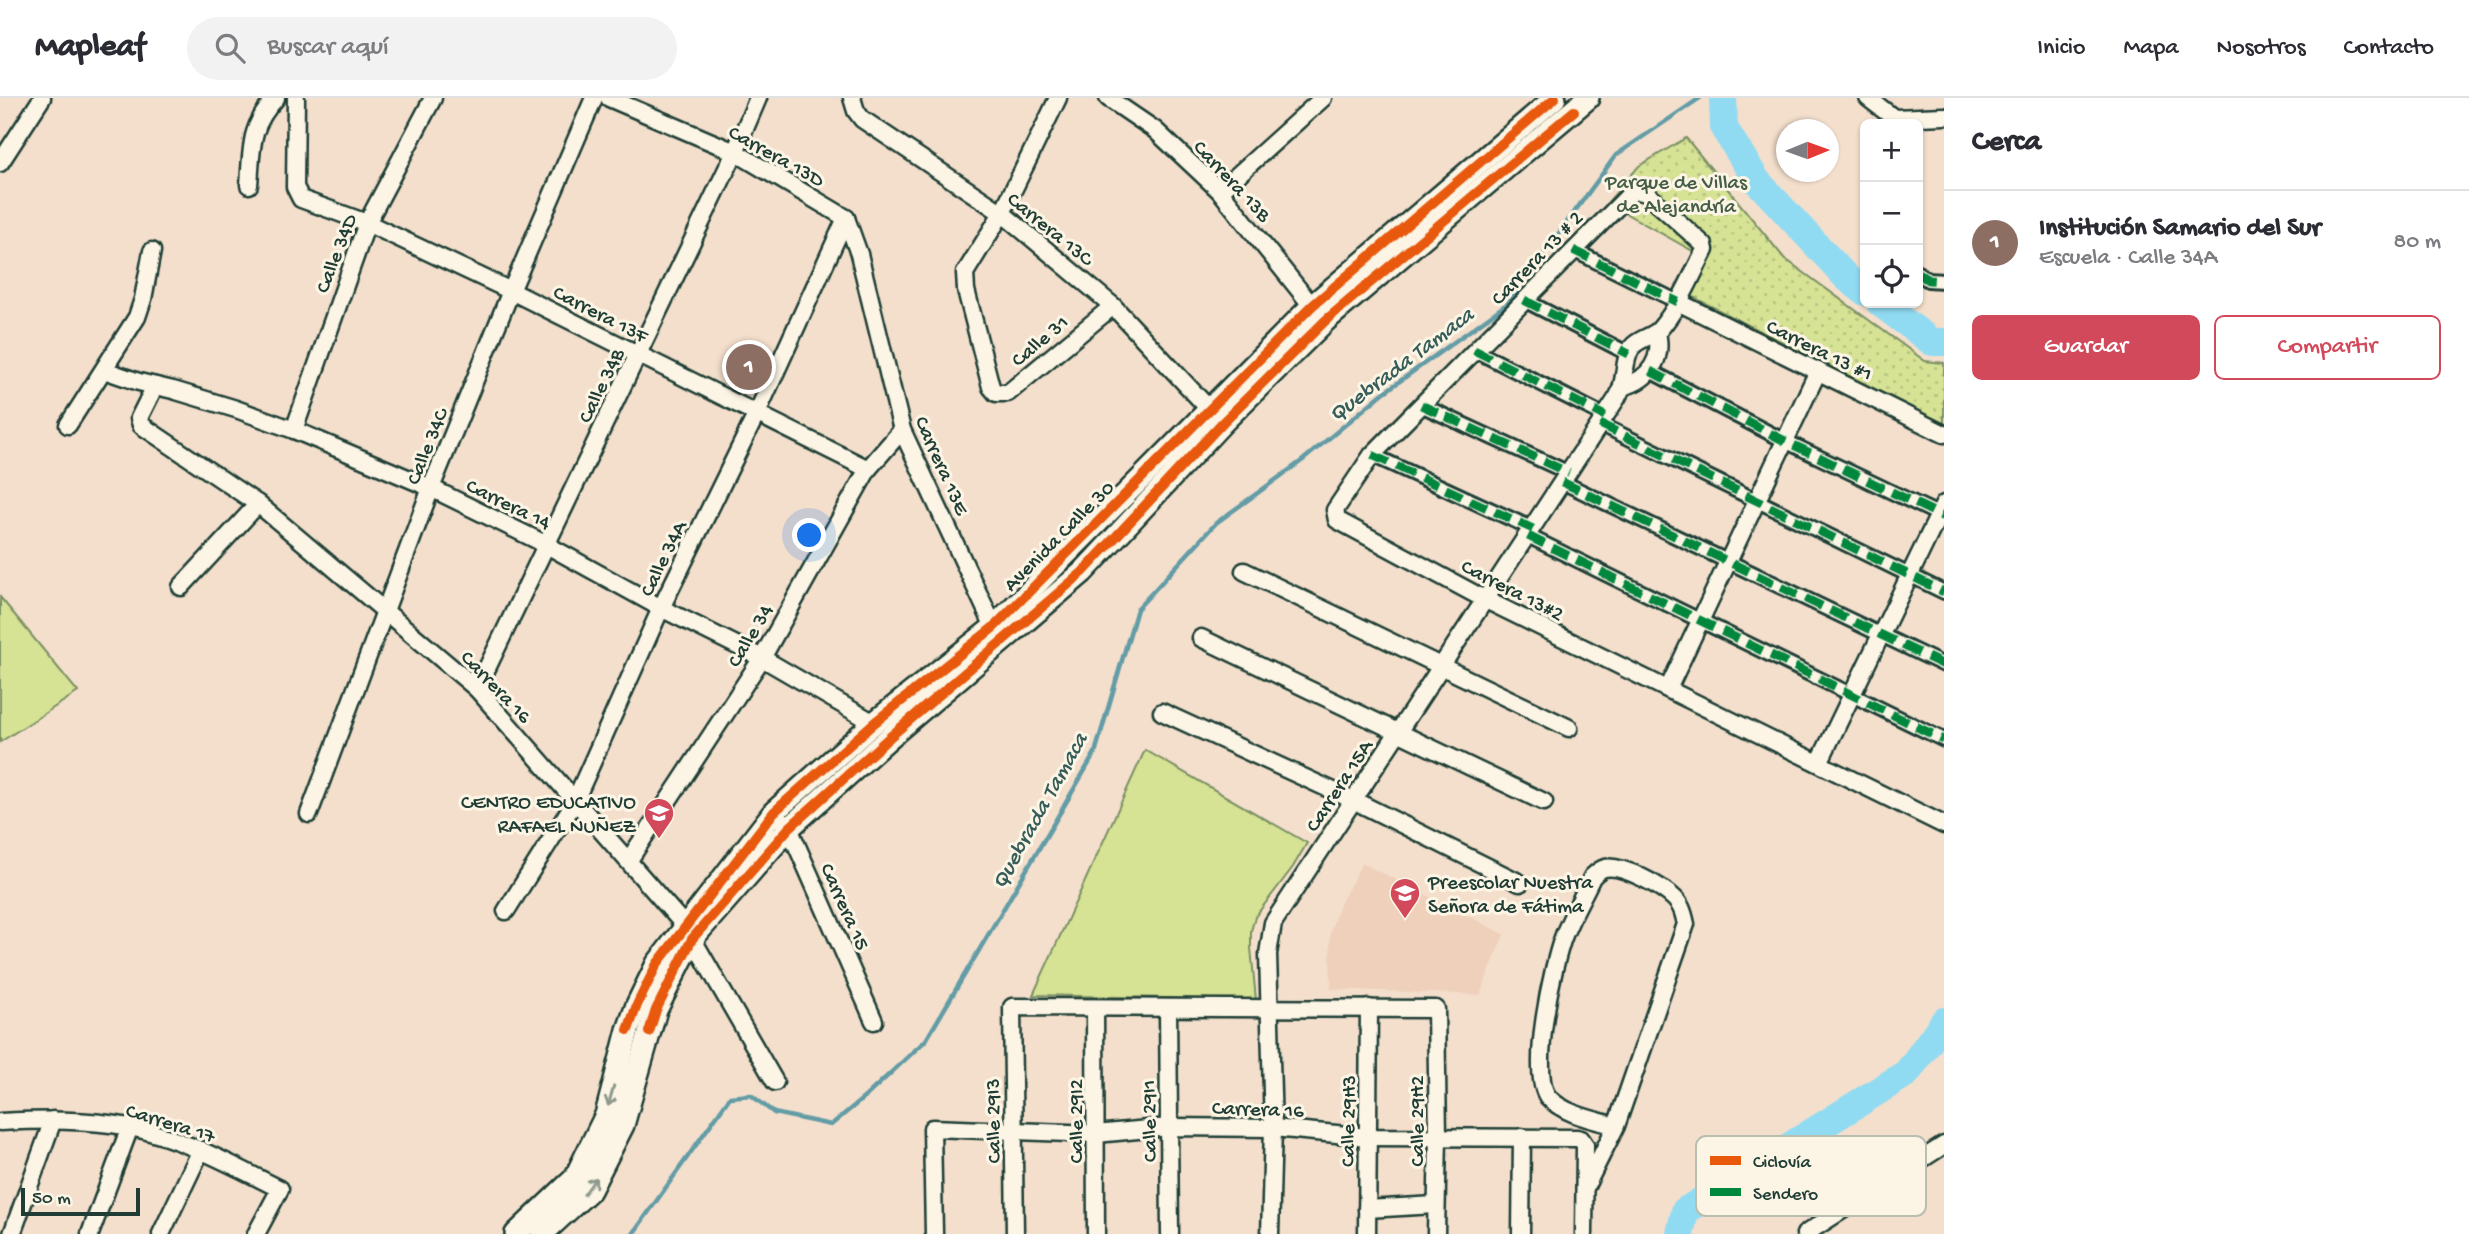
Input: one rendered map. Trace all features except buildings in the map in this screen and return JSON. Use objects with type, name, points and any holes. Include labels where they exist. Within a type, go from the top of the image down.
[{"type":"main road","name":"Avenida Calle 30","points":[[781,820],[998,633],[1312,306],[1554,105],[1588,98]]},
{"type":"main road","name":"Avenida Calle 30","points":[[516,1234],[575,1178],[606,1115],[637,1005],[657,964],[688,932],[781,820],[874,723],[998,633],[1038,613],[1083,572],[1223,422],[1325,320],[1554,105]]},
{"type":"main road","name":"Avenida Calle 30","points":[[542,1234],[590,1189],[615,1142],[623,1125],[656,1010],[688,932]]},
{"type":"street","points":[[0,163],[42,98]]},
{"type":"street","points":[[249,185],[256,126],[262,113],[276,98]]},
{"type":"street","name":"Carrera 13F","points":[[296,98],[295,187],[301,199],[367,223],[511,291],[868,469]]},
{"type":"street","name":"Calle 34D","points":[[294,429],[367,223],[433,98]]},
{"type":"street","name":"Calle 34C","points":[[309,814],[431,488],[511,291],[594,98]]},
{"type":"street","name":"Carrera 13D","points":[[609,98],[735,152],[846,218]]},
{"type":"street","name":"Calle 34B","points":[[477,689],[735,152],[758,98]]},
{"type":"street","name":"Carrera 13C","points":[[852,98],[862,119],[1002,213],[1113,306],[1210,410]]},
{"type":"street","points":[[1002,213],[1058,98]]},
{"type":"street","name":"Carrera 13B","points":[[1108,98],[1155,131],[1220,191],[1312,306]]},
{"type":"street","points":[[1220,191],[1323,98]]},
{"type":"street","points":[[1868,98],[1892,119]]},
{"type":"street","points":[[1893,98],[1894,119]]},
{"type":"street","points":[[1914,119],[1944,116]]},
{"type":"street","name":"Carrera 13 # 2","points":[[1341,523],[1337,520],[1335,510],[1372,455],[1625,197],[1639,191],[1646,193],[1704,245],[1705,250],[1678,302],[1657,333],[1633,346],[1629,354]]},
{"type":"street","name":"Calle 31","points":[[1002,213],[965,273],[966,290],[991,387],[996,393],[1008,393],[1113,306]]},
{"type":"street","name":"Carrera 13E","points":[[846,218],[859,254],[902,430],[998,633]]},
{"type":"street","name":"Calle 34A","points":[[506,911],[575,803],[661,608],[757,413],[846,218]]},
{"type":"street","points":[[1573,250],[1678,302]]},
{"type":"street","points":[[68,425],[137,317],[152,251]]},
{"type":"street","points":[[1923,276],[1928,280],[1944,281]]},
{"type":"street","points":[[1524,300],[1629,354],[1624,370],[1625,386]]},
{"type":"street","name":"Carrera 13 #1","points":[[1678,302],[1944,434]]},
{"type":"street","points":[[1484,599],[1625,386],[1639,380],[1655,365],[1658,354],[1657,333]]},
{"type":"street","points":[[1474,351],[1757,500],[1944,592]]},
{"type":"street","name":"Carrera 14","points":[[104,370],[294,429],[431,488],[545,544],[661,608],[762,658],[874,723]]},
{"type":"street","points":[[1650,371],[1785,440],[1942,512],[1819,763]]},
{"type":"street","points":[[1668,689],[1818,371]]},
{"type":"street","name":"Carrera 16","points":[[155,386],[139,418],[141,425],[258,504],[477,689],[575,803],[629,860],[688,932],[775,1082]]},
{"type":"street","points":[[1420,405],[1728,562],[1944,665]]},
{"type":"street","name":"Calle 34","points":[[629,860],[762,658],[868,469],[902,430]]},
{"type":"street","points":[[1372,455],[1700,621],[1944,740]]},
{"type":"street","points":[[180,587],[258,504]]},
{"type":"street","name":"Carrera 13#2","points":[[1341,523],[1484,599],[1944,825]]},
{"type":"street","points":[[1244,571],[1569,728]]},
{"type":"street","name":"Carrera 15A","points":[[1270,1234],[1273,1128],[1268,954],[1273,923],[1484,599]]},
{"type":"street","points":[[1200,638],[1544,802]]},
{"type":"street","points":[[1162,712],[1353,800],[1520,883]]},
{"type":"street","name":"Carrera 15","points":[[781,820],[874,1021]]},
{"type":"street","points":[[1584,1234],[1585,1189],[1616,1126],[1686,924],[1676,899],[1645,878],[1608,867],[1599,870],[1592,877],[1563,937],[1542,1026],[1541,1069],[1546,1094],[1555,1104],[1616,1126]]},
{"type":"street","name":"Calle 29I3","points":[[1015,1234],[1012,1007],[1095,1007]]},
{"type":"street","points":[[1095,1007],[1369,1008]]},
{"type":"street","name":"Calle 29I2","points":[[1095,1007],[1097,1234]]},
{"type":"street","name":"Calle 29I1","points":[[1168,1008],[1170,1234]]},
{"type":"street","name":"Calle 29H2","points":[[1369,1008],[1436,1009],[1436,1234]]},
{"type":"street","name":"Calle 29H3","points":[[1367,1234],[1369,1008]]},
{"type":"street","points":[[12,1234],[54,1120]]},
{"type":"street","name":"Carrera 17","points":[[0,1122],[54,1120],[131,1127],[201,1150],[280,1189],[256,1234]]},
{"type":"street","points":[[90,1234],[131,1127]]},
{"type":"street","name":"Carrera 16","points":[[934,1234],[932,1128],[1096,1133],[1169,1127],[1273,1128],[1368,1137],[1581,1139],[1585,1145],[1585,1189]]},
{"type":"street","points":[[1521,1234],[1522,1137]]},
{"type":"street","points":[[1926,1157],[1944,1145]]},
{"type":"street","points":[[161,1234],[201,1150]]},
{"type":"street","points":[[1367,1209],[1435,1205]]},
{"type":"street","points":[[1805,1234],[1833,1216]]},
{"type":"shaded area","name":"Preescolar Nuestra Señora de Fátima","points":[[1362,863],[1504,934],[1480,995],[1331,989],[1330,933],[1338,908]]},
{"type":"green space","name":"Parque de Villas de Alejandría","points":[[1686,138],[1784,258],[1925,361],[1944,363],[1944,424],[1689,295],[1705,258],[1607,203],[1639,166]]},
{"type":"green space","points":[[0,597],[78,692],[0,742]]},
{"type":"green space","points":[[1145,750],[1307,843],[1293,867],[1255,917],[1251,931],[1251,948],[1256,1000],[1033,995]]},
{"type":"waterway","name":"Quebrada Tamaca","points":[[633,1234],[730,1097],[751,1095],[774,1113],[831,1125],[926,1040],[1095,753],[1137,609],[1216,523],[1303,460],[1382,394],[1508,303],[1616,155],[1700,98]]},
{"type":"waterway","points":[[1723,98],[1724,128],[1757,181],[1847,278],[1860,288]]},
{"type":"waterway","points":[[1887,308],[1932,342],[1944,342]]},
{"type":"waterway","points":[[1806,1136],[1907,1073],[1944,1021]]},
{"type":"waterway","points":[[1680,1234],[1685,1211],[1696,1204]]},
{"type":"marked path","points":[[1573,250],[1678,302]]},
{"type":"marked path","points":[[1923,276],[1928,280],[1944,281]]},
{"type":"marked path","points":[[1524,300],[1629,354]]},
{"type":"marked path","points":[[1474,350],[1605,416]]},
{"type":"marked path","points":[[1650,371],[1785,441],[1944,517]]},
{"type":"marked path","points":[[1421,405],[1569,473]]},
{"type":"marked path","points":[[1600,424],[1944,592]]},
{"type":"marked path","points":[[1372,455],[1533,529]]},
{"type":"marked path","points":[[1562,482],[1944,665]]},
{"type":"marked path","points":[[1528,536],[1944,740]]},
{"type":"cycle path","points":[[628,1030],[657,964],[774,812],[874,723],[994,627],[1312,306],[1555,98]]},
{"type":"cycle path","points":[[649,1032],[656,1010],[692,939],[789,828],[891,736],[1083,572],[1223,422],[1326,320],[1574,111]]},
{"type":"place","name":"Institución Samario del Sur","points":[[749,367]]},
{"type":"place","name":"CENTRO EDUCATIVO RAFAEL NUÑEZ","points":[[659,840]]},
{"type":"place","name":"Preescolar Nuestra Señora de Fátima","points":[[1405,920]]}]
